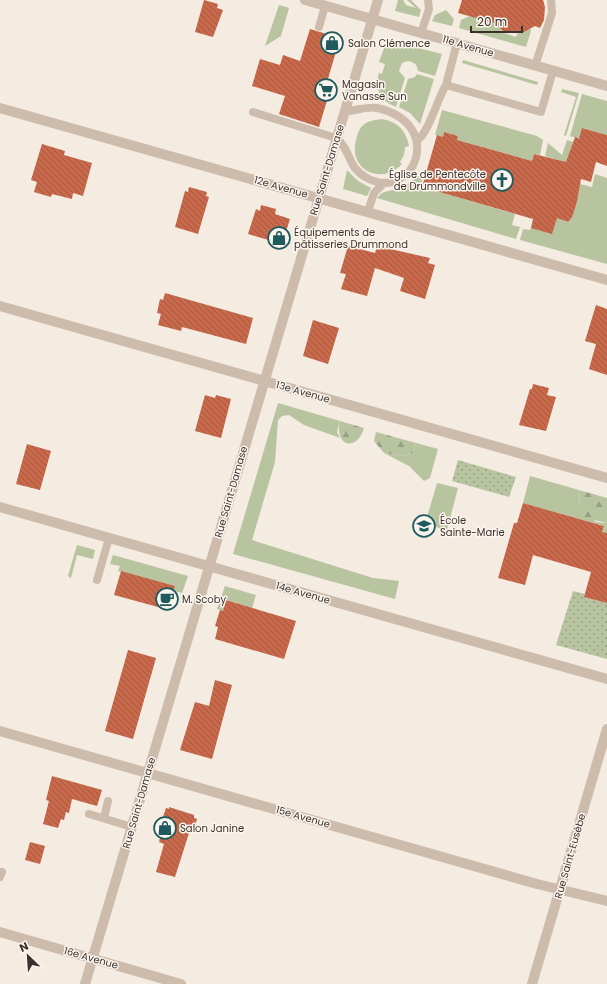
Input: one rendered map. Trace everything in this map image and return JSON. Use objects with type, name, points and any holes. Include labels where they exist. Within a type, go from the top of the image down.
[{"type":"street","name":"11e Avenue","points":[[305,0],[607,86]]},
{"type":"street","name":"Rue Saint-Damase","points":[[85,984],[263,381],[378,0]]},
{"type":"street","name":"12e Avenue","points":[[0,108],[368,211],[607,280]]},
{"type":"street","name":"13e Avenue","points":[[0,306],[607,478]]},
{"type":"street","name":"14e Avenue","points":[[0,507],[607,679]]},
{"type":"street","name":"Rue Saint-Eusèbe","points":[[532,984],[607,729]]},
{"type":"street","name":"15e Avenue","points":[[0,731],[560,890],[607,901]]},
{"type":"street","name":"16e Avenue","points":[[0,932],[181,984]]},
{"type":"lane","points":[[421,33],[429,9],[428,0]]},
{"type":"lane","points":[[535,66],[552,14],[552,0]]},
{"type":"lane","points":[[319,27],[325,6]]},
{"type":"lane","points":[[417,140],[424,133],[440,93],[446,84],[457,43]]},
{"type":"lane","points":[[446,84],[541,112],[553,71]]},
{"type":"lane","points":[[253,112],[336,138],[342,142],[349,159],[357,172],[375,182],[384,183],[402,178],[410,171],[416,157],[417,140],[414,131],[408,123],[389,112],[369,107],[358,110],[344,111]]},
{"type":"lane","points":[[368,211],[374,193],[384,183]]},
{"type":"lane","points":[[97,580],[109,538]]},
{"type":"lane","points":[[104,818],[108,801]]},
{"type":"lane","points":[[89,814],[132,827]]},
{"type":"green space","points":[[398,0],[403,0],[406,5],[416,8],[407,0],[411,0],[421,10],[419,17],[395,11]]},
{"type":"green space","points":[[279,5],[289,8],[281,36],[265,46]]},
{"type":"green space","points":[[446,10],[454,19],[452,26],[432,21],[435,15]]},
{"type":"green space","points":[[470,16],[488,21],[492,20],[504,33],[516,37],[517,34],[530,28],[531,31],[526,47],[459,28],[461,20]]},
{"type":"green space","points":[[387,40],[442,54],[435,76],[418,71],[415,63],[413,62],[408,61],[402,63],[399,71],[405,78],[396,107],[382,98],[377,84],[379,73],[382,74],[385,64],[379,62]]},
{"type":"green space","points":[[463,60],[538,82],[537,85],[462,63]]},
{"type":"green space","points":[[417,74],[434,79],[420,124],[410,113],[399,107],[408,79],[415,77]]},
{"type":"green space","points":[[562,89],[579,93],[566,136],[564,135],[576,97],[561,92]]},
{"type":"green space","points":[[582,94],[607,101],[607,135],[583,128],[579,139],[570,136]]},
{"type":"green space","points":[[442,110],[537,136],[543,140],[540,155],[534,154],[532,161],[457,140],[458,136],[444,132],[443,137],[435,135]]},
{"type":"green space","points":[[382,119],[393,122],[403,131],[408,140],[409,146],[405,147],[404,155],[400,162],[402,164],[394,171],[385,174],[377,174],[368,172],[357,160],[355,151],[356,140],[359,130],[364,124]]},
{"type":"green space","points":[[567,140],[573,142],[567,163],[545,156],[548,143],[562,155]]},
{"type":"green space","points":[[347,170],[358,181],[371,188],[367,196],[343,189]]},
{"type":"green space","points":[[595,174],[607,178],[607,264],[520,240],[523,229],[530,230],[531,228],[557,218],[568,222],[577,202],[580,184],[592,187]]},
{"type":"green space","points":[[417,176],[423,177],[420,189],[422,189],[422,187],[515,214],[512,225],[520,227],[516,239],[377,198],[382,193],[403,187]]},
{"type":"green space","points":[[278,403],[340,421],[337,432],[340,438],[304,425],[289,415],[282,416],[278,420],[275,462],[252,540],[373,578],[399,581],[395,599],[233,554]]},
{"type":"green space","points":[[340,421],[364,428],[361,436],[352,443],[343,441],[339,430]]},
{"type":"green space","points":[[376,432],[416,443],[413,453],[404,456],[384,453],[374,441]]},
{"type":"green space","points":[[416,443],[438,449],[430,478],[424,481],[409,466],[384,453],[404,456],[413,453]]},
{"type":"green space","points":[[458,460],[516,477],[509,497],[452,481]]},
{"type":"green space","points":[[530,476],[579,490],[580,507],[596,522],[607,523],[607,533],[602,532],[604,526],[523,503]]},
{"type":"green space","points":[[437,483],[458,488],[447,530],[425,524]]},
{"type":"green space","points":[[579,490],[607,498],[607,523],[585,518],[580,507]]},
{"type":"green space","points":[[77,545],[95,550],[93,559],[77,555],[71,578],[68,576]]},
{"type":"green space","points":[[113,555],[188,576],[182,593],[174,591],[175,586],[118,571],[120,566],[110,564]]},
{"type":"green space","points":[[225,586],[256,595],[252,608],[227,600],[223,611],[217,609]]},
{"type":"green space","points":[[573,591],[585,594],[584,597],[607,603],[607,659],[556,645]]},
{"type":"building","points":[[204,0],[218,4],[217,8],[223,10],[213,37],[195,32]]},
{"type":"building","points":[[462,0],[543,0],[545,7],[544,20],[540,28],[535,26],[522,33],[509,33],[503,31],[494,23],[458,13]]},
{"type":"building","points":[[310,29],[340,38],[327,82],[332,84],[319,127],[279,114],[285,96],[252,86],[260,59],[280,65],[283,55],[300,61]]},
{"type":"building","name":"Église de Pentecôte de Drummondville","points":[[582,128],[607,135],[607,166],[596,162],[591,182],[581,179],[577,202],[572,217],[568,222],[557,218],[552,234],[531,228],[533,219],[422,187],[437,135],[443,137],[444,132],[458,136],[457,140],[532,161],[534,154],[566,162],[575,137],[579,139]]},
{"type":"building","points":[[42,144],[65,151],[64,155],[92,163],[83,196],[73,193],[72,199],[52,194],[51,197],[34,192],[37,182],[31,180]]},
{"type":"building","points":[[189,187],[207,192],[206,196],[209,197],[198,234],[175,227],[185,191],[188,192]]},
{"type":"building","points":[[261,205],[276,209],[275,214],[290,219],[282,244],[248,234],[256,209],[260,211]]},
{"type":"building","points":[[348,246],[375,253],[377,246],[430,258],[428,263],[435,265],[425,299],[400,291],[404,278],[375,268],[367,296],[341,289],[346,274],[340,273]]},
{"type":"building","points":[[165,293],[253,318],[246,344],[182,327],[181,331],[158,325],[161,314],[157,313],[160,299],[163,300]]},
{"type":"building","points":[[596,305],[607,309],[607,375],[589,369],[596,344],[585,341]]},
{"type":"building","points":[[313,320],[339,328],[328,364],[303,356]]},
{"type":"building","points":[[533,384],[549,388],[547,395],[556,397],[546,431],[519,425],[530,389],[532,389]]},
{"type":"building","points":[[205,395],[215,398],[216,395],[231,399],[221,438],[195,431]]},
{"type":"building","points":[[27,444],[51,451],[40,490],[16,484]]},
{"type":"building","points":[[523,503],[604,526],[602,532],[607,533],[607,603],[584,597],[591,572],[533,555],[525,585],[498,578],[514,523],[517,523]]},
{"type":"building","points":[[121,571],[175,586],[169,610],[114,595]]},
{"type":"building","points":[[226,600],[296,621],[284,659],[215,639],[218,627],[215,626],[220,610],[223,611]]},
{"type":"building","points":[[128,650],[156,658],[133,739],[105,731]]},
{"type":"building","points":[[215,680],[232,685],[212,759],[180,750],[195,702],[209,706]]},
{"type":"building","points":[[52,776],[102,790],[97,806],[72,799],[69,813],[66,812],[64,820],[61,819],[58,828],[43,824],[49,801],[46,800]]},
{"type":"building","points":[[169,807],[194,815],[194,818],[197,819],[193,831],[190,830],[175,877],[156,872],[164,844],[159,842],[162,830],[159,829],[166,808],[169,809]]},
{"type":"building","points":[[30,842],[45,846],[40,864],[25,860]]},
{"type":"place","name":"Salon Clémence","points":[[332,43]]},
{"type":"place","name":"Magasin Vanasse Sun","points":[[326,90]]},
{"type":"place","name":"Église de Pentecôte de Drummondville","points":[[502,180]]},
{"type":"place","name":"Équipements de pâtisseries Drummond","points":[[279,238]]},
{"type":"place","name":"École Sainte-Marie","points":[[424,526]]},
{"type":"place","name":"M. Scoby","points":[[167,599]]},
{"type":"place","name":"Salon Janine","points":[[165,828]]}]
